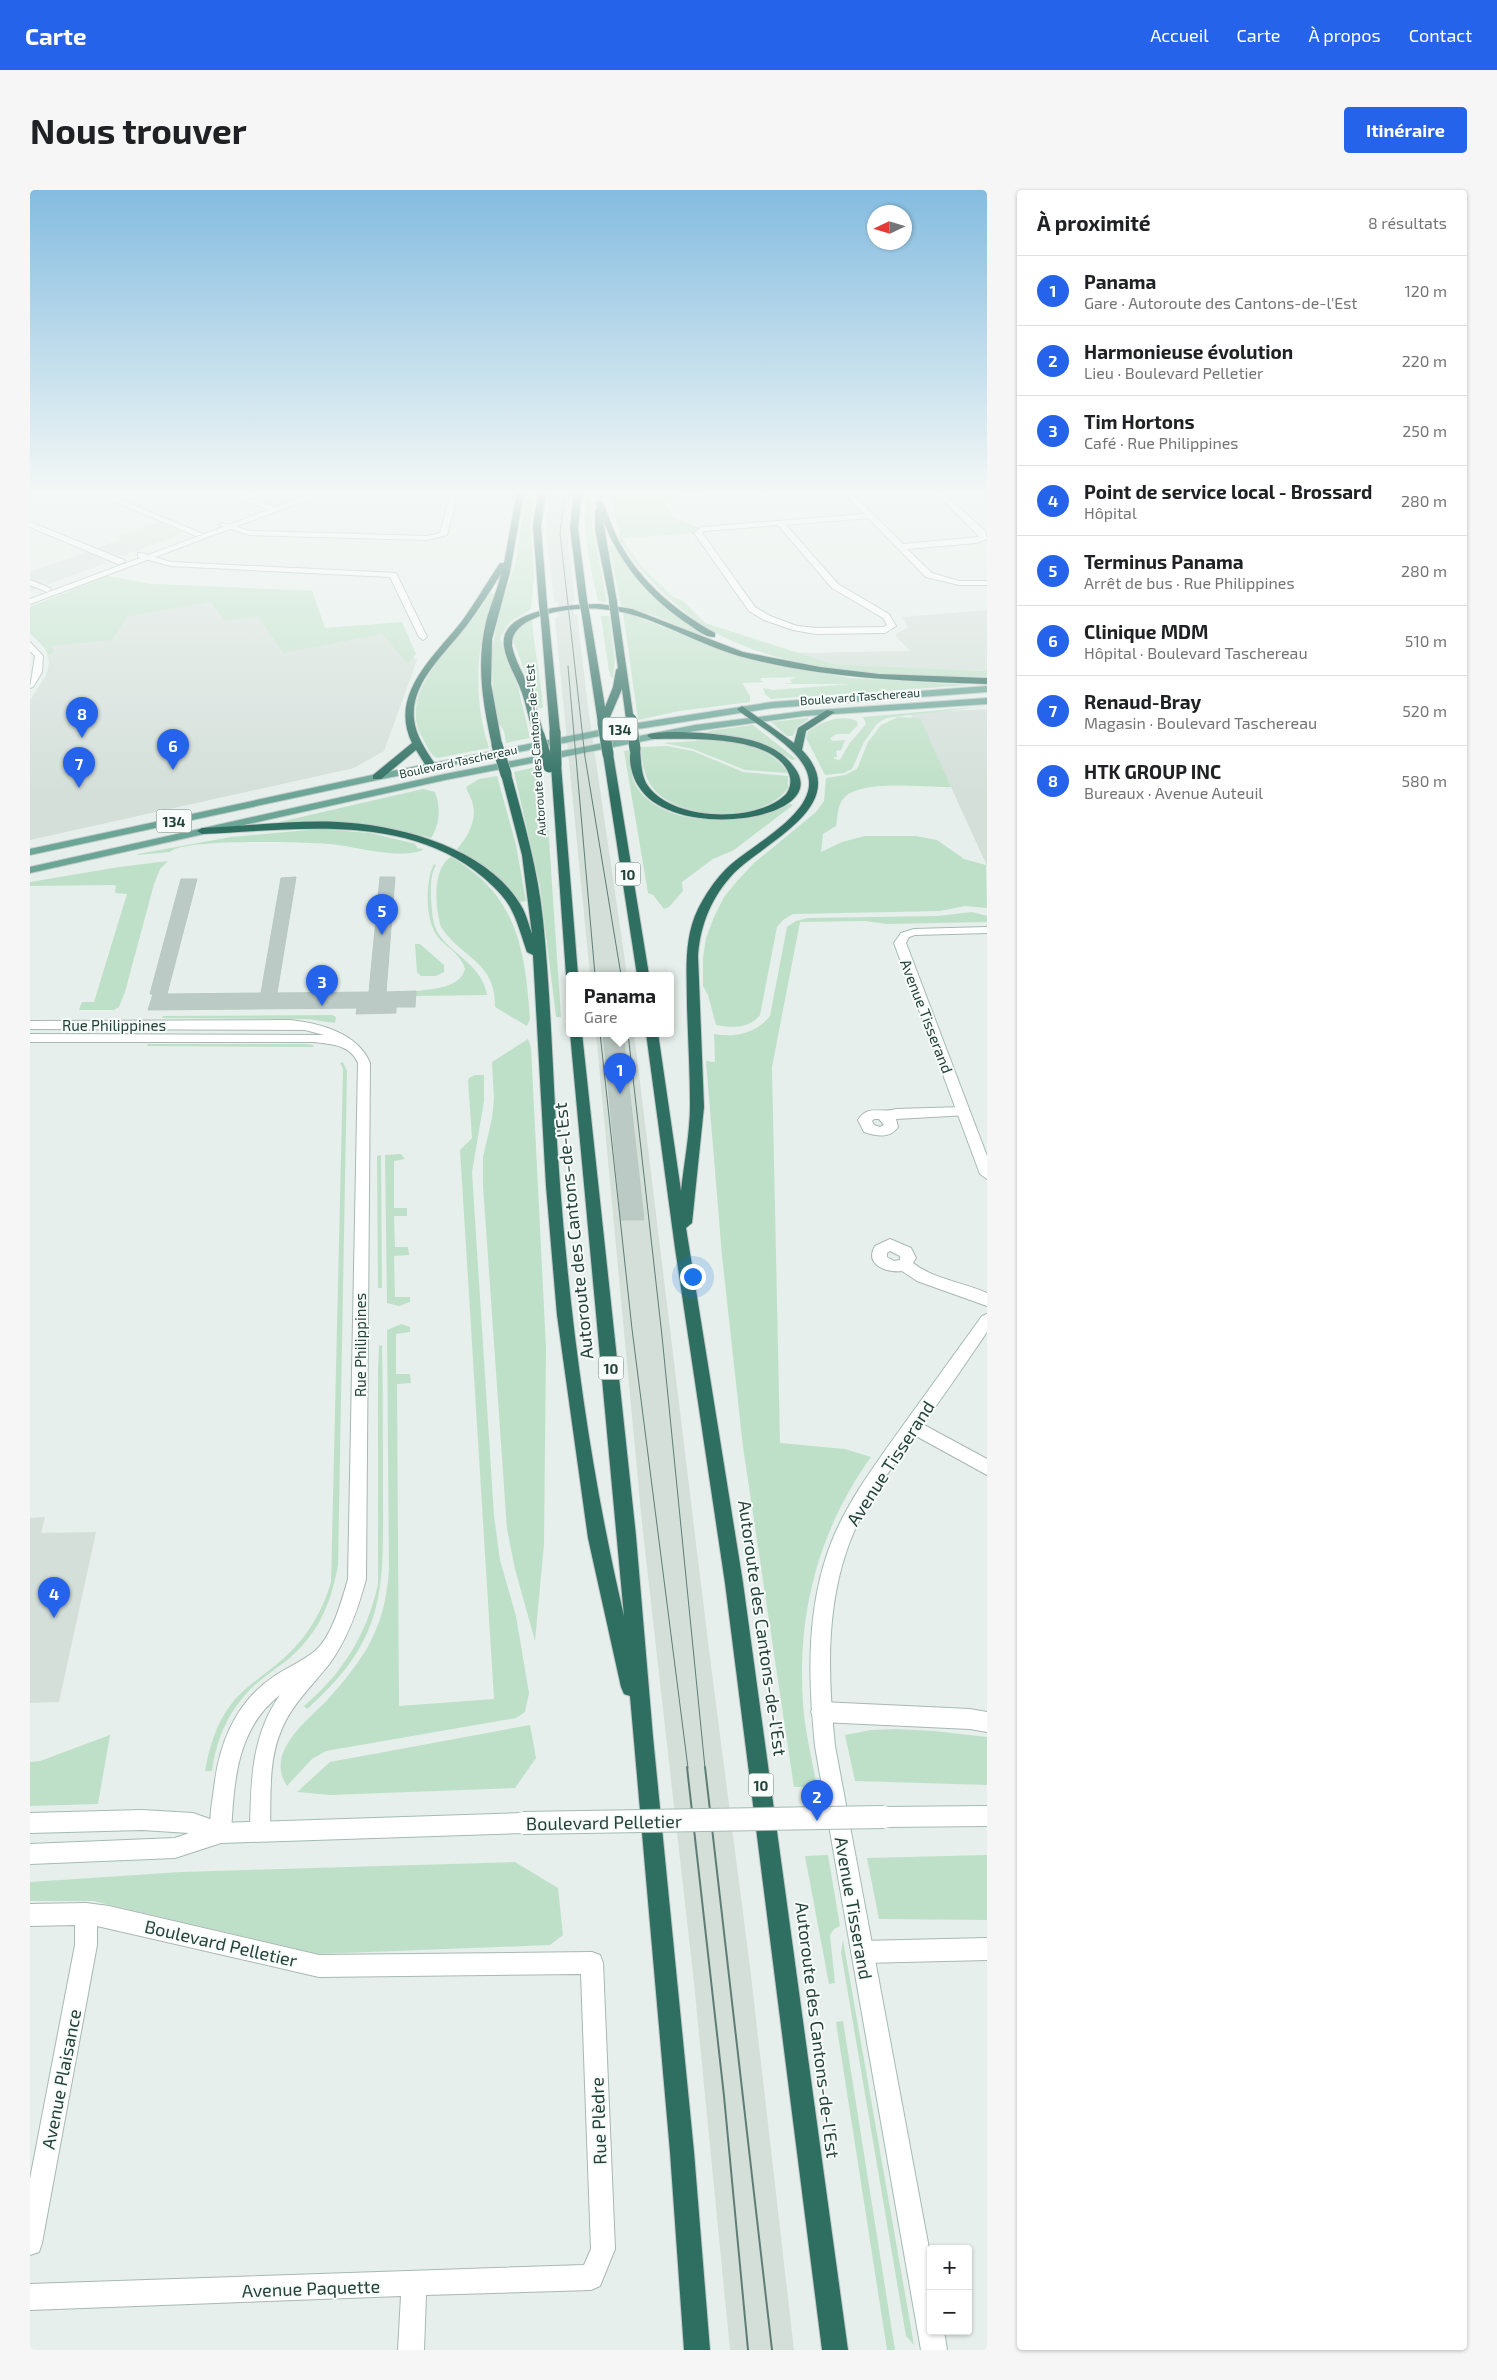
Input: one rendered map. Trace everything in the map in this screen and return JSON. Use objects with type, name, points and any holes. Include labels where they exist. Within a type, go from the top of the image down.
[{"type":"highway","points":[[432,767],[417,744],[410,728],[409,712],[415,690],[485,593]]},
{"type":"highway","points":[[501,593],[490,625],[486,658],[487,698],[529,869],[537,918],[553,1186],[565,1315],[597,1538],[643,1737]]},
{"type":"highway","name":"Autoroute des Cantons-de-l'Est","points":[[542,593],[555,732],[553,766],[557,789],[572,972]]},
{"type":"highway","name":"10","points":[[582,593],[643,972]]},
{"type":"highway","points":[[611,593],[638,776],[645,788],[664,804],[693,814],[727,817],[759,813],[781,803],[794,789],[795,777],[790,767],[774,753],[754,745],[716,738],[652,736]]},
{"type":"highway","points":[[656,593],[694,625],[716,637],[758,654],[798,666],[869,676],[987,681]]},
{"type":"highway","name":"Autoroute des Cantons-de-l'Est","points":[[553,766],[539,735],[527,693],[507,640],[510,631],[518,624],[549,610],[579,606],[629,611],[731,650],[798,666]]},
{"type":"highway","points":[[603,723],[618,687],[622,662]]},
{"type":"highway","points":[[682,1248],[697,1107],[692,956],[694,935],[702,911],[724,878],[742,860],[796,818],[809,803],[814,791],[814,775],[807,761],[742,709]]},
{"type":"highway","points":[[797,752],[801,730],[830,712]]},
{"type":"highway","points":[[377,777],[417,744]]},
{"type":"highway","points":[[202,831],[332,825],[388,831],[424,840],[454,852],[489,874],[514,903],[526,930],[542,987]]},
{"type":"highway","name":"Autoroute des Cantons-de-l'Est","points":[[576,1037],[626,1526],[643,1737],[681,2142],[697,2350]]},
{"type":"highway","name":"Autoroute des Cantons-de-l'Est","points":[[653,1037],[682,1248],[734,1583],[835,2350]]},
{"type":"main road","name":"Boulevard Taschereau","points":[[30,852],[377,777],[590,734],[742,709],[987,689]]},
{"type":"main road","name":"Boulevard Taschereau","points":[[30,870],[439,779],[652,736],[754,719],[987,700]]},
{"type":"main road","points":[[432,767],[439,779]]},
{"type":"street","points":[[30,600],[42,593]]},
{"type":"street","points":[[30,600],[49,593]]},
{"type":"street","points":[[402,593],[424,637]]},
{"type":"street","points":[[740,593],[752,609],[768,618],[796,628],[816,631],[885,630],[892,626],[886,616],[847,593]]},
{"type":"street","points":[[30,645],[39,656],[38,672],[30,685]]},
{"type":"street","name":"Avenue Tisserand","points":[[987,930],[914,932],[905,935],[900,943],[987,1174]]},
{"type":"street","name":"Rue Philippines","points":[[30,1025],[290,1024],[325,1029],[362,1056],[364,1063],[357,1579],[350,1606],[326,1652],[278,1715],[269,1735],[265,1754],[260,1830]]},
{"type":"street","name":"Rue Philippines","points":[[30,1038],[319,1038],[342,1041]]},
{"type":"street","points":[[886,1117],[896,1114],[963,1112]]},
{"type":"street","points":[[905,1265],[919,1275],[973,1293],[987,1300]]},
{"type":"street","name":"Avenue Tisserand","points":[[927,2308],[862,1952],[821,1712],[820,1637],[826,1595],[836,1556],[860,1503],[987,1320]]},
{"type":"street","points":[[913,1426],[987,1468]]},
{"type":"street","name":"Rue Philippines","points":[[221,1833],[228,1761],[233,1741],[240,1726],[253,1708],[270,1691],[326,1652]]},
{"type":"street","points":[[821,1712],[970,1719],[987,1722]]},
{"type":"street","name":"Boulevard Pelletier","points":[[30,1854],[175,1848],[221,1833],[260,1830],[523,1823],[987,1816]]},
{"type":"street","name":"Boulevard Pelletier","points":[[30,1823],[142,1820],[184,1822],[193,1823],[221,1833]]},
{"type":"street","name":"Boulevard Pelletier","points":[[30,1914],[86,1914],[109,1917],[225,1942],[319,1966],[592,1963]]},
{"type":"street","name":"Avenue Plaisance","points":[[30,2243],[86,1945],[86,1914]]},
{"type":"street","points":[[862,1952],[987,1949]]},
{"type":"street","name":"Rue Plèdre","points":[[591,2278],[603,2249],[592,1963]]},
{"type":"street","name":"Avenue Paquette","points":[[30,2297],[591,2278]]},
{"type":"street","points":[[411,2350],[414,2285]]},
{"type":"street","name":"Avenue Tisserand","points":[[932,2335],[934,2350]]},
{"type":"shaded area","points":[[66,593],[313,593],[325,628],[382,634],[417,660],[384,751],[354,768],[30,840],[30,700],[46,675],[49,663],[46,649],[30,634],[30,607]]},
{"type":"shaded area","points":[[553,593],[574,593],[575,601],[572,602],[574,615],[577,615],[588,707],[627,972],[590,972],[555,619],[559,616],[558,602],[554,602]]},
{"type":"shaded area","points":[[987,610],[987,671],[833,664],[796,653],[910,651],[895,635],[908,627],[902,617]]},
{"type":"shaded area","points":[[987,709],[987,866],[951,787],[910,713]]},
{"type":"shaded area","points":[[596,1037],[634,1037],[709,1650],[750,1967],[794,2350],[730,2350],[694,1983],[642,1523]]},
{"type":"shaded area","points":[[45,1517],[41,1533],[96,1532],[59,1702],[30,1703],[30,1518]]},
{"type":"green space","points":[[66,593],[313,593],[325,628],[402,622],[416,654],[408,664],[382,634],[283,653],[258,616],[225,621],[211,602],[128,616],[112,640],[51,646],[54,652],[49,655],[39,641],[30,634],[30,607]]},
{"type":"green space","points":[[489,593],[495,594],[483,631],[478,671],[480,710],[489,748],[437,758],[430,752],[422,737],[416,718],[418,699],[426,680],[438,662],[480,609]]},
{"type":"green space","points":[[506,593],[532,593],[531,609],[509,623],[500,638],[518,687],[530,738],[506,743],[504,731],[499,724],[493,695],[492,651],[499,613]]},
{"type":"green space","points":[[596,593],[605,593],[607,602],[598,601]]},
{"type":"green space","points":[[618,593],[653,593],[705,634],[700,635],[656,616],[621,606]]},
{"type":"green space","points":[[663,593],[669,593],[674,598],[682,600],[705,623],[833,664],[987,671],[987,677],[878,673],[841,670],[805,664],[769,655],[736,642],[704,626]]},
{"type":"green space","points":[[623,612],[726,651],[780,666],[850,678],[970,685],[771,699],[765,694],[763,688],[773,690],[851,684],[783,684],[792,683],[790,680],[797,677],[761,678],[760,680],[764,682],[742,683],[750,696],[750,702],[679,711],[638,720]]},
{"type":"green space","points":[[601,616],[609,616],[615,661],[613,678],[609,671]]},
{"type":"green space","points":[[532,619],[543,708],[538,708],[513,640],[517,630]]},
{"type":"green space","points":[[987,706],[886,718],[877,724],[864,742],[852,769],[844,773],[825,775],[806,738],[808,732],[831,720],[845,718],[857,721],[858,725],[849,734],[837,734],[830,738],[833,741],[845,740],[841,750],[836,751],[837,757],[834,757],[834,759],[840,760],[849,744],[866,724],[863,717]]},
{"type":"green space","points":[[898,717],[920,718],[951,787],[880,786],[854,791],[840,803],[836,826],[823,834],[821,852],[842,842],[865,836],[916,836],[937,840],[964,859],[986,865],[987,908],[965,906],[940,911],[793,914],[783,920],[777,927],[760,1015],[756,1020],[745,1025],[728,1027],[716,1025],[708,995],[703,986],[703,958],[706,938],[724,897],[754,863],[816,812],[824,801],[826,778],[845,775],[857,769],[868,742],[881,725]]},
{"type":"green space","points":[[809,719],[797,727],[793,736],[787,736],[771,722]]},
{"type":"green space","points":[[753,725],[796,759],[792,760],[773,749],[753,741],[710,734],[708,731]]},
{"type":"green space","points":[[709,740],[742,744],[763,752],[773,757],[788,773],[745,770],[693,749],[663,743]]},
{"type":"green space","points":[[667,746],[693,751],[743,772],[788,776],[788,788],[776,800],[759,808],[739,813],[718,814],[697,811],[678,805],[661,796],[650,784],[643,766],[641,747]]},
{"type":"green space","points":[[630,750],[631,771],[635,784],[647,799],[664,810],[685,817],[707,820],[731,820],[753,817],[773,812],[790,804],[793,805],[734,850],[713,859],[682,882],[683,891],[669,907],[664,909],[653,895],[648,893],[624,751]]},
{"type":"green space","points":[[535,767],[548,825],[561,1017],[556,1017],[540,886],[514,772]]},
{"type":"green space","points":[[497,776],[516,845],[526,901],[519,902],[500,879],[457,849],[468,834],[474,817],[472,803],[466,787],[479,779]]},
{"type":"green space","points":[[423,789],[435,792],[438,804],[438,822],[431,838],[392,828],[354,823],[275,823]]},
{"type":"green space","points":[[318,829],[370,833],[416,844],[418,847],[416,848],[424,849],[404,854],[330,844],[246,842],[197,845],[170,852],[138,855],[231,837]]},
{"type":"green space","points":[[451,857],[473,872],[490,888],[504,906],[513,926],[525,969],[530,1019],[527,1026],[495,1007],[494,992],[484,970],[449,938],[441,927],[437,910],[438,879],[445,862]]},
{"type":"green space","points":[[168,861],[160,869],[154,884],[125,992],[119,1007],[114,1010],[79,1010],[82,1002],[94,1002],[127,894],[115,893],[116,885],[30,886],[30,882]]},
{"type":"green space","points":[[434,864],[436,865],[432,877],[431,899],[435,928],[446,943],[474,969],[484,985],[487,995],[416,996],[416,991],[452,984],[458,980],[465,969],[457,955],[438,937],[431,921],[428,890]]},
{"type":"green space","points":[[972,912],[987,916],[987,922],[886,924],[865,921],[800,922],[772,1067],[780,1443],[845,1449],[871,1457],[837,1514],[815,1575],[808,1606],[802,1671],[804,1714],[817,1787],[794,1787],[743,1447],[722,1256],[706,1061],[715,1062],[714,1034],[737,1035],[745,1033],[759,1027],[770,1016],[787,927],[796,921],[808,918],[938,916]]},
{"type":"green space","points":[[415,944],[420,944],[444,965],[444,972],[436,976],[421,976],[417,972]]},
{"type":"green space","points":[[332,1015],[336,1017],[335,1023],[307,1019],[162,1018],[163,1016]]},
{"type":"green space","points":[[528,1039],[531,1047],[546,1348],[544,1544],[535,1641],[515,1569],[507,1529],[483,1186],[483,1157],[492,1118],[494,1099],[492,1062]]},
{"type":"green space","points":[[148,1044],[314,1045],[313,1047],[147,1046]]},
{"type":"green space","points":[[343,1062],[347,1071],[338,1565],[333,1589],[325,1611],[314,1631],[294,1654],[252,1688],[235,1708],[222,1732],[214,1757],[212,1771],[205,1771],[220,1721],[229,1707],[242,1692],[279,1662],[301,1640],[314,1622],[324,1603],[331,1582],[343,1069],[340,1063]]},
{"type":"green space","points":[[475,1075],[484,1075],[484,1101],[472,1172],[494,1516],[500,1560],[516,1616],[529,1693],[525,1712],[516,1718],[326,1751],[312,1759],[287,1786],[281,1773],[281,1761],[285,1749],[301,1726],[344,1681],[358,1663],[376,1631],[387,1591],[389,1570],[387,1330],[401,1324],[410,1327],[410,1332],[396,1334],[396,1374],[410,1374],[411,1383],[397,1384],[399,1706],[494,1699],[460,1150],[472,1138],[468,1081],[469,1078]]},
{"type":"green space","points":[[401,1154],[405,1159],[394,1161],[394,1208],[407,1208],[407,1216],[394,1216],[395,1247],[408,1247],[409,1255],[394,1256],[395,1297],[410,1297],[410,1302],[399,1306],[387,1303],[385,1155]]},
{"type":"green space","points":[[381,1155],[382,1288],[378,1288],[377,1156]]},
{"type":"green space","points":[[382,1345],[383,1553],[381,1582],[376,1608],[367,1633],[353,1658],[334,1683],[307,1709],[304,1706],[330,1680],[352,1651],[367,1620],[378,1584],[378,1371],[379,1346]]},
{"type":"green space","points":[[530,1725],[536,1758],[515,1788],[330,1795],[297,1792],[330,1762]]},
{"type":"green space","points":[[896,1729],[987,1737],[987,1785],[855,1781],[845,1735],[871,1730]]},
{"type":"green space","points":[[110,1735],[98,1804],[30,1806],[30,1762],[40,1761]]},
{"type":"green space","points":[[828,1855],[840,1926],[834,1929],[830,1935],[835,1983],[829,1984],[805,1856]]},
{"type":"green space","points":[[987,1855],[987,1920],[879,1919],[867,1858]]},
{"type":"green space","points":[[515,1862],[558,1888],[563,1935],[550,1945],[318,1954],[93,1901],[30,1901],[30,1882],[181,1872]]},
{"type":"green space","points":[[843,1940],[914,2345],[906,2336],[841,1952]]},
{"type":"green space","points":[[843,2021],[895,2350],[887,2350],[836,2022]]},
{"type":"building","points":[[296,877],[277,993],[369,992],[380,877],[395,877],[386,992],[416,991],[415,1007],[396,1007],[396,1013],[356,1014],[357,1008],[148,1010],[153,994],[150,994],[181,879],[197,879],[167,994],[261,993],[281,878]]},
{"type":"building","points":[[603,1037],[623,1037],[644,1220],[621,1220]]},
{"type":"tram line","points":[[567,593],[585,757],[621,972]]},
{"type":"tram line","points":[[568,666],[595,972]]},
{"type":"tram line","points":[[600,1037],[632,1329],[688,1768]]},
{"type":"tram line","points":[[628,1037],[662,1336],[705,1768]]},
{"type":"tram line","points":[[687,1767],[724,2096],[748,2350]]},
{"type":"tram line","points":[[705,1767],[772,2350]]},
{"type":"place","name":"HTK GROUP INC","points":[[82,738]]},
{"type":"place","name":"Clinique MDM","points":[[173,770]]},
{"type":"place","name":"Renaud-Bray","points":[[79,788]]},
{"type":"place","name":"Terminus Panama","points":[[382,935]]},
{"type":"place","name":"Tim Hortons","points":[[322,1006]]},
{"type":"place","name":"Panama","points":[[620,1094]]},
{"type":"place","name":"Point de service local - Brossard","points":[[54,1618]]},
{"type":"place","name":"Harmonieuse évolution","points":[[817,1821]]}]
